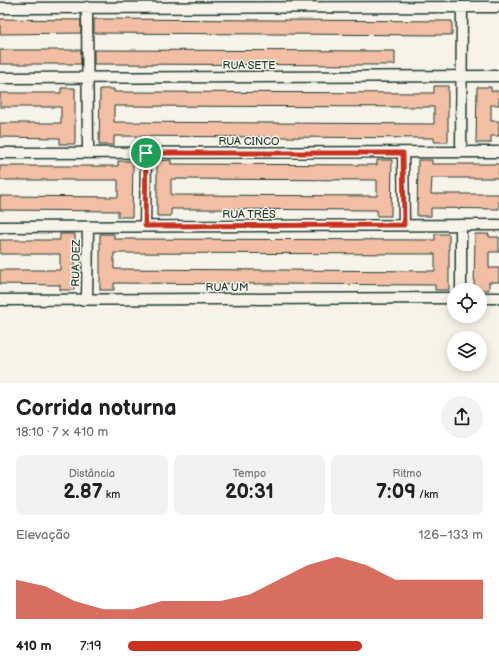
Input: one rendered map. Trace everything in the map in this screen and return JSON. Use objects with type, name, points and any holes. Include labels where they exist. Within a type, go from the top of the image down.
[{"type":"street","points":[[0,8],[87,7],[146,4],[405,4],[499,7]]},
{"type":"street","points":[[87,7],[88,153]]},
{"type":"street","points":[[461,152],[462,7]]},
{"type":"street","name":"RUA SETE","points":[[0,78],[499,76]]},
{"type":"street","name":"RUA CINCO","points":[[0,153],[499,152]]},
{"type":"street","points":[[145,226],[146,153]]},
{"type":"street","points":[[403,153],[404,225]]},
{"type":"street","points":[[461,225],[461,283]]},
{"type":"street","name":"RUA TRÊS","points":[[0,227],[499,225]]},
{"type":"street","name":"RUA DEZ","points":[[87,299],[88,227]]},
{"type":"street","name":"RUA UM","points":[[0,300],[447,298]]},
{"type":"street","points":[[487,298],[499,298]]},
{"type":"building","points":[[0,19],[81,20],[81,33],[0,34]]},
{"type":"building","points":[[94,19],[452,21],[452,35],[94,33]]},
{"type":"building","points":[[0,50],[81,50],[81,64],[0,64]]},
{"type":"building","points":[[94,50],[395,51],[395,65],[94,64]]},
{"type":"building","points":[[434,86],[448,86],[448,142],[434,142],[434,138],[114,136],[114,145],[99,145],[100,89],[114,89],[114,92],[434,93]],"holes":[[[114,106],[434,107],[434,124],[114,122]]]},
{"type":"building","points":[[477,87],[491,87],[491,91],[499,91],[499,105],[491,105],[491,121],[499,121],[499,136],[491,136],[491,143],[476,143]]},
{"type":"building","points":[[61,88],[75,88],[75,144],[60,144],[60,138],[0,137],[0,123],[61,123],[61,107],[0,107],[0,93],[61,93]]},
{"type":"building","points":[[171,160],[171,164],[377,165],[377,160],[392,160],[391,216],[377,216],[377,210],[171,209],[171,216],[157,216],[157,161]],"holes":[[[171,179],[377,180],[377,196],[171,195]]]},
{"type":"building","points":[[418,160],[432,160],[432,164],[499,164],[499,178],[432,178],[431,194],[499,194],[499,209],[431,208],[431,216],[417,216]]},
{"type":"building","points":[[118,161],[133,161],[132,217],[118,217],[118,211],[0,210],[0,196],[118,197],[118,180],[0,180],[0,166],[118,166]]},
{"type":"building","points":[[60,234],[75,234],[74,290],[60,290],[60,285],[0,284],[0,270],[60,270],[60,254],[0,254],[0,240],[60,240]]},
{"type":"building","points":[[100,234],[114,234],[114,239],[435,240],[435,234],[449,234],[449,283],[447,283],[447,290],[435,290],[435,285],[114,283],[114,290],[100,290]],"holes":[[[114,253],[435,254],[435,271],[114,269]]]},
{"type":"building","points":[[475,234],[489,234],[489,237],[499,237],[499,252],[489,252],[489,268],[499,268],[499,282],[489,282],[489,290],[487,290],[487,283],[474,283]]},
{"type":"route","points":[[146,153],[403,153],[404,225],[145,226],[146,153]]}]
